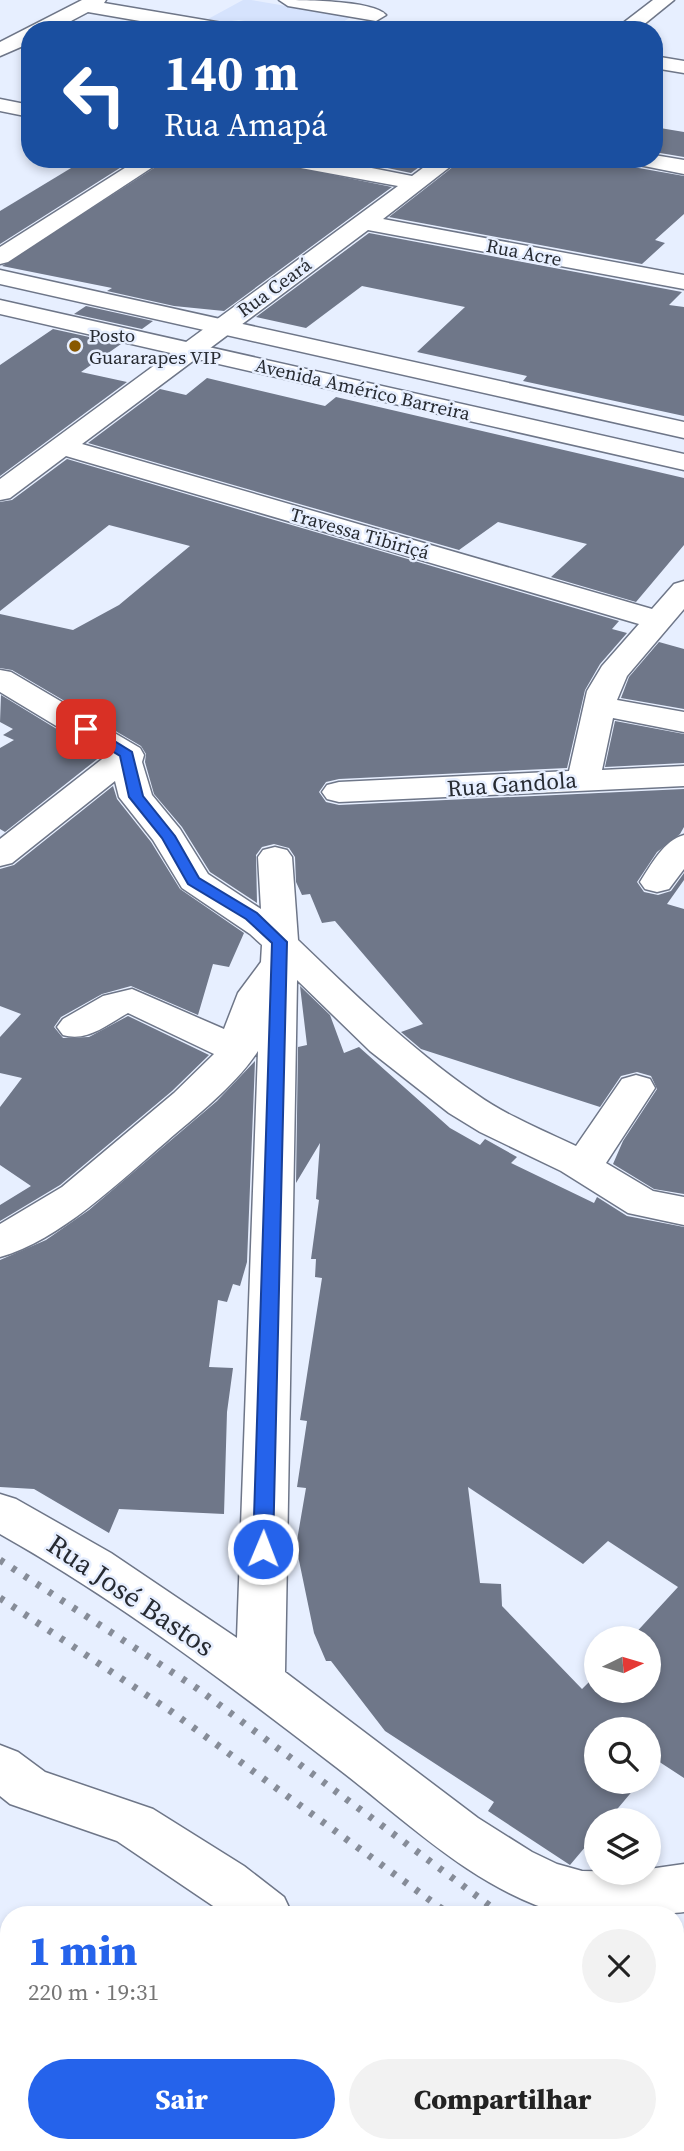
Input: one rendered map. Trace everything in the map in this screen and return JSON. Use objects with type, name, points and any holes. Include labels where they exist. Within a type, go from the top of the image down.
[{"type":"street","points":[[288,0],[384,10],[367,21]]},
{"type":"street","points":[[657,0],[664,0]]},
{"type":"street","points":[[636,21],[664,0]]},
{"type":"street","points":[[56,21],[91,3],[182,21]]},
{"type":"street","points":[[3,46],[21,39]]},
{"type":"street","points":[[663,64],[684,67]]},
{"type":"street","points":[[0,105],[21,109]]},
{"type":"street","points":[[663,163],[684,167]]},
{"type":"street","points":[[0,257],[140,168]]},
{"type":"street","points":[[337,168],[416,183]]},
{"type":"street","name":"Rua Ceará","points":[[0,492],[194,351],[220,327],[437,168]]},
{"type":"street","name":"Rua Acre","points":[[364,222],[684,282]]},
{"type":"street","name":"Avenida Américo Barreira","points":[[0,277],[684,430]]},
{"type":"street","name":"Avenida Américo Barreira","points":[[0,307],[684,462]]},
{"type":"street","name":"Travessa Tibiriçá","points":[[63,447],[657,620]]},
{"type":"street","points":[[584,779],[603,691],[613,673],[684,590]]},
{"type":"street","points":[[0,679],[128,755]]},
{"type":"street","points":[[601,706],[684,722]]},
{"type":"street","points":[[0,856],[128,755]]},
{"type":"street","points":[[128,755],[126,762],[136,797],[168,836],[194,881],[251,916],[279,953],[359,1022],[463,1104],[494,1123],[583,1166],[684,1227]]},
{"type":"street","name":"Rua Gandola","points":[[339,792],[684,776]]},
{"type":"street","points":[[657,882],[684,845]]},
{"type":"street","points":[[260,1681],[279,953],[275,857]]},
{"type":"street","points":[[0,1243],[76,1197],[127,1157],[239,1051],[243,1028],[257,993],[279,953]]},
{"type":"street","points":[[76,1027],[116,1004],[132,1001],[239,1051]]},
{"type":"street","points":[[583,1166],[635,1088]]},
{"type":"street","points":[[642,1203],[684,1211]]},
{"type":"street","name":"Rua José Bastos","points":[[0,1512],[64,1546],[260,1681],[515,1873],[570,1893],[614,1896],[684,1888]]},
{"type":"street","points":[[0,1767],[28,1788],[135,1825],[225,1883],[255,1906]]},
{"type":"shaded area","points":[[243,0],[351,17],[345,21],[208,19]]},
{"type":"building","points":[[663,128],[684,132],[684,157],[663,154]]},
{"type":"building","points":[[71,168],[120,168],[0,244],[0,211]]},
{"type":"building","points":[[154,168],[299,168],[392,187],[224,311],[174,306],[107,291],[112,288],[2,266]]},
{"type":"building","points":[[387,168],[418,168],[411,173]]},
{"type":"building","points":[[452,168],[639,168],[684,176],[684,214],[655,240],[665,243],[642,264],[389,217]]},
{"type":"building","points":[[369,233],[682,292],[669,305],[684,307],[684,416],[523,381],[527,376],[417,352],[465,307],[362,286],[306,328],[256,317]]},
{"type":"building","points":[[86,306],[153,321],[142,329],[74,314]]},
{"type":"building","points":[[53,329],[121,344],[81,372],[127,382],[0,476],[0,365]]},
{"type":"building","points":[[207,378],[325,406],[336,397],[684,478],[684,545],[636,602],[551,577],[587,544],[498,522],[459,550],[88,443],[160,389],[186,395]]},
{"type":"building","points":[[67,459],[619,621],[612,629],[627,633],[600,664],[585,690],[567,768],[339,779],[326,782],[319,792],[326,802],[339,805],[684,789],[684,827],[680,834],[657,852],[637,882],[644,892],[658,895],[671,891],[684,873],[684,880],[667,904],[684,909],[684,1194],[654,1189],[613,1164],[623,1141],[657,1089],[651,1076],[637,1072],[621,1076],[600,1107],[421,1049],[401,1032],[423,1024],[335,921],[322,923],[310,894],[302,895],[296,882],[295,857],[289,848],[274,844],[262,847],[256,855],[257,903],[210,872],[182,827],[154,794],[145,762],[146,754],[141,746],[12,670],[0,668],[0,614],[73,630],[119,605],[190,546],[109,525],[0,611],[0,502],[12,500]]},
{"type":"building","points":[[659,642],[684,649],[684,709],[621,698],[629,677]]},
{"type":"building","points":[[1,695],[101,756],[5,832],[0,829],[0,748],[14,740],[3,735],[13,729],[0,722]]},
{"type":"building","points":[[615,721],[684,734],[684,763],[605,767]]},
{"type":"building","points":[[113,786],[117,799],[151,842],[180,889],[244,933],[229,967],[213,964],[198,1015],[131,986],[102,994],[61,1017],[54,1027],[63,1038],[89,1037],[128,1016],[209,1055],[172,1091],[60,1185],[0,1221],[0,1205],[31,1186],[0,1165],[0,1107],[22,1078],[0,1073],[0,1037],[21,1014],[0,1006],[0,869],[14,865]]},
{"type":"building","points":[[300,986],[330,1015],[344,1053],[359,1047],[450,1128],[480,1145],[485,1139],[517,1157],[511,1163],[594,1203],[597,1197],[627,1216],[684,1227],[684,1778],[661,1763],[661,1717],[584,1717],[584,1794],[630,1794],[618,1808],[584,1808],[584,1848],[570,1865],[488,1811],[494,1802],[385,1731],[331,1661],[326,1661],[314,1633],[296,1546],[306,1488],[297,1487],[307,1421],[300,1420],[322,1278],[315,1277],[316,1259],[311,1259],[319,1200],[316,1199],[320,1143],[296,1183],[298,1047],[307,1045]],"holes":[[[468,1487],[583,1564],[608,1541],[678,1587],[642,1626],[662,1626],[662,1703],[584,1703],[584,1687],[582,1689],[502,1606],[501,1584],[480,1583]]]},
{"type":"building","points":[[255,1061],[247,1262],[240,1286],[233,1284],[227,1302],[218,1300],[209,1367],[233,1368],[227,1412],[224,1514],[119,1509],[109,1533],[34,1489],[0,1487],[0,1260],[46,1240],[89,1210],[217,1101]]},
{"type":"railway","points":[[0,1560],[198,1689],[490,1906]]},
{"type":"railway","points":[[0,1598],[172,1712],[438,1906]]},
{"type":"place","name":"Posto Guararapes VIP","points":[[75,346]]},
{"type":"route","points":[[86,729],[128,755],[126,762],[136,797],[168,836],[194,881],[251,916],[279,942],[263,1549]]}]
